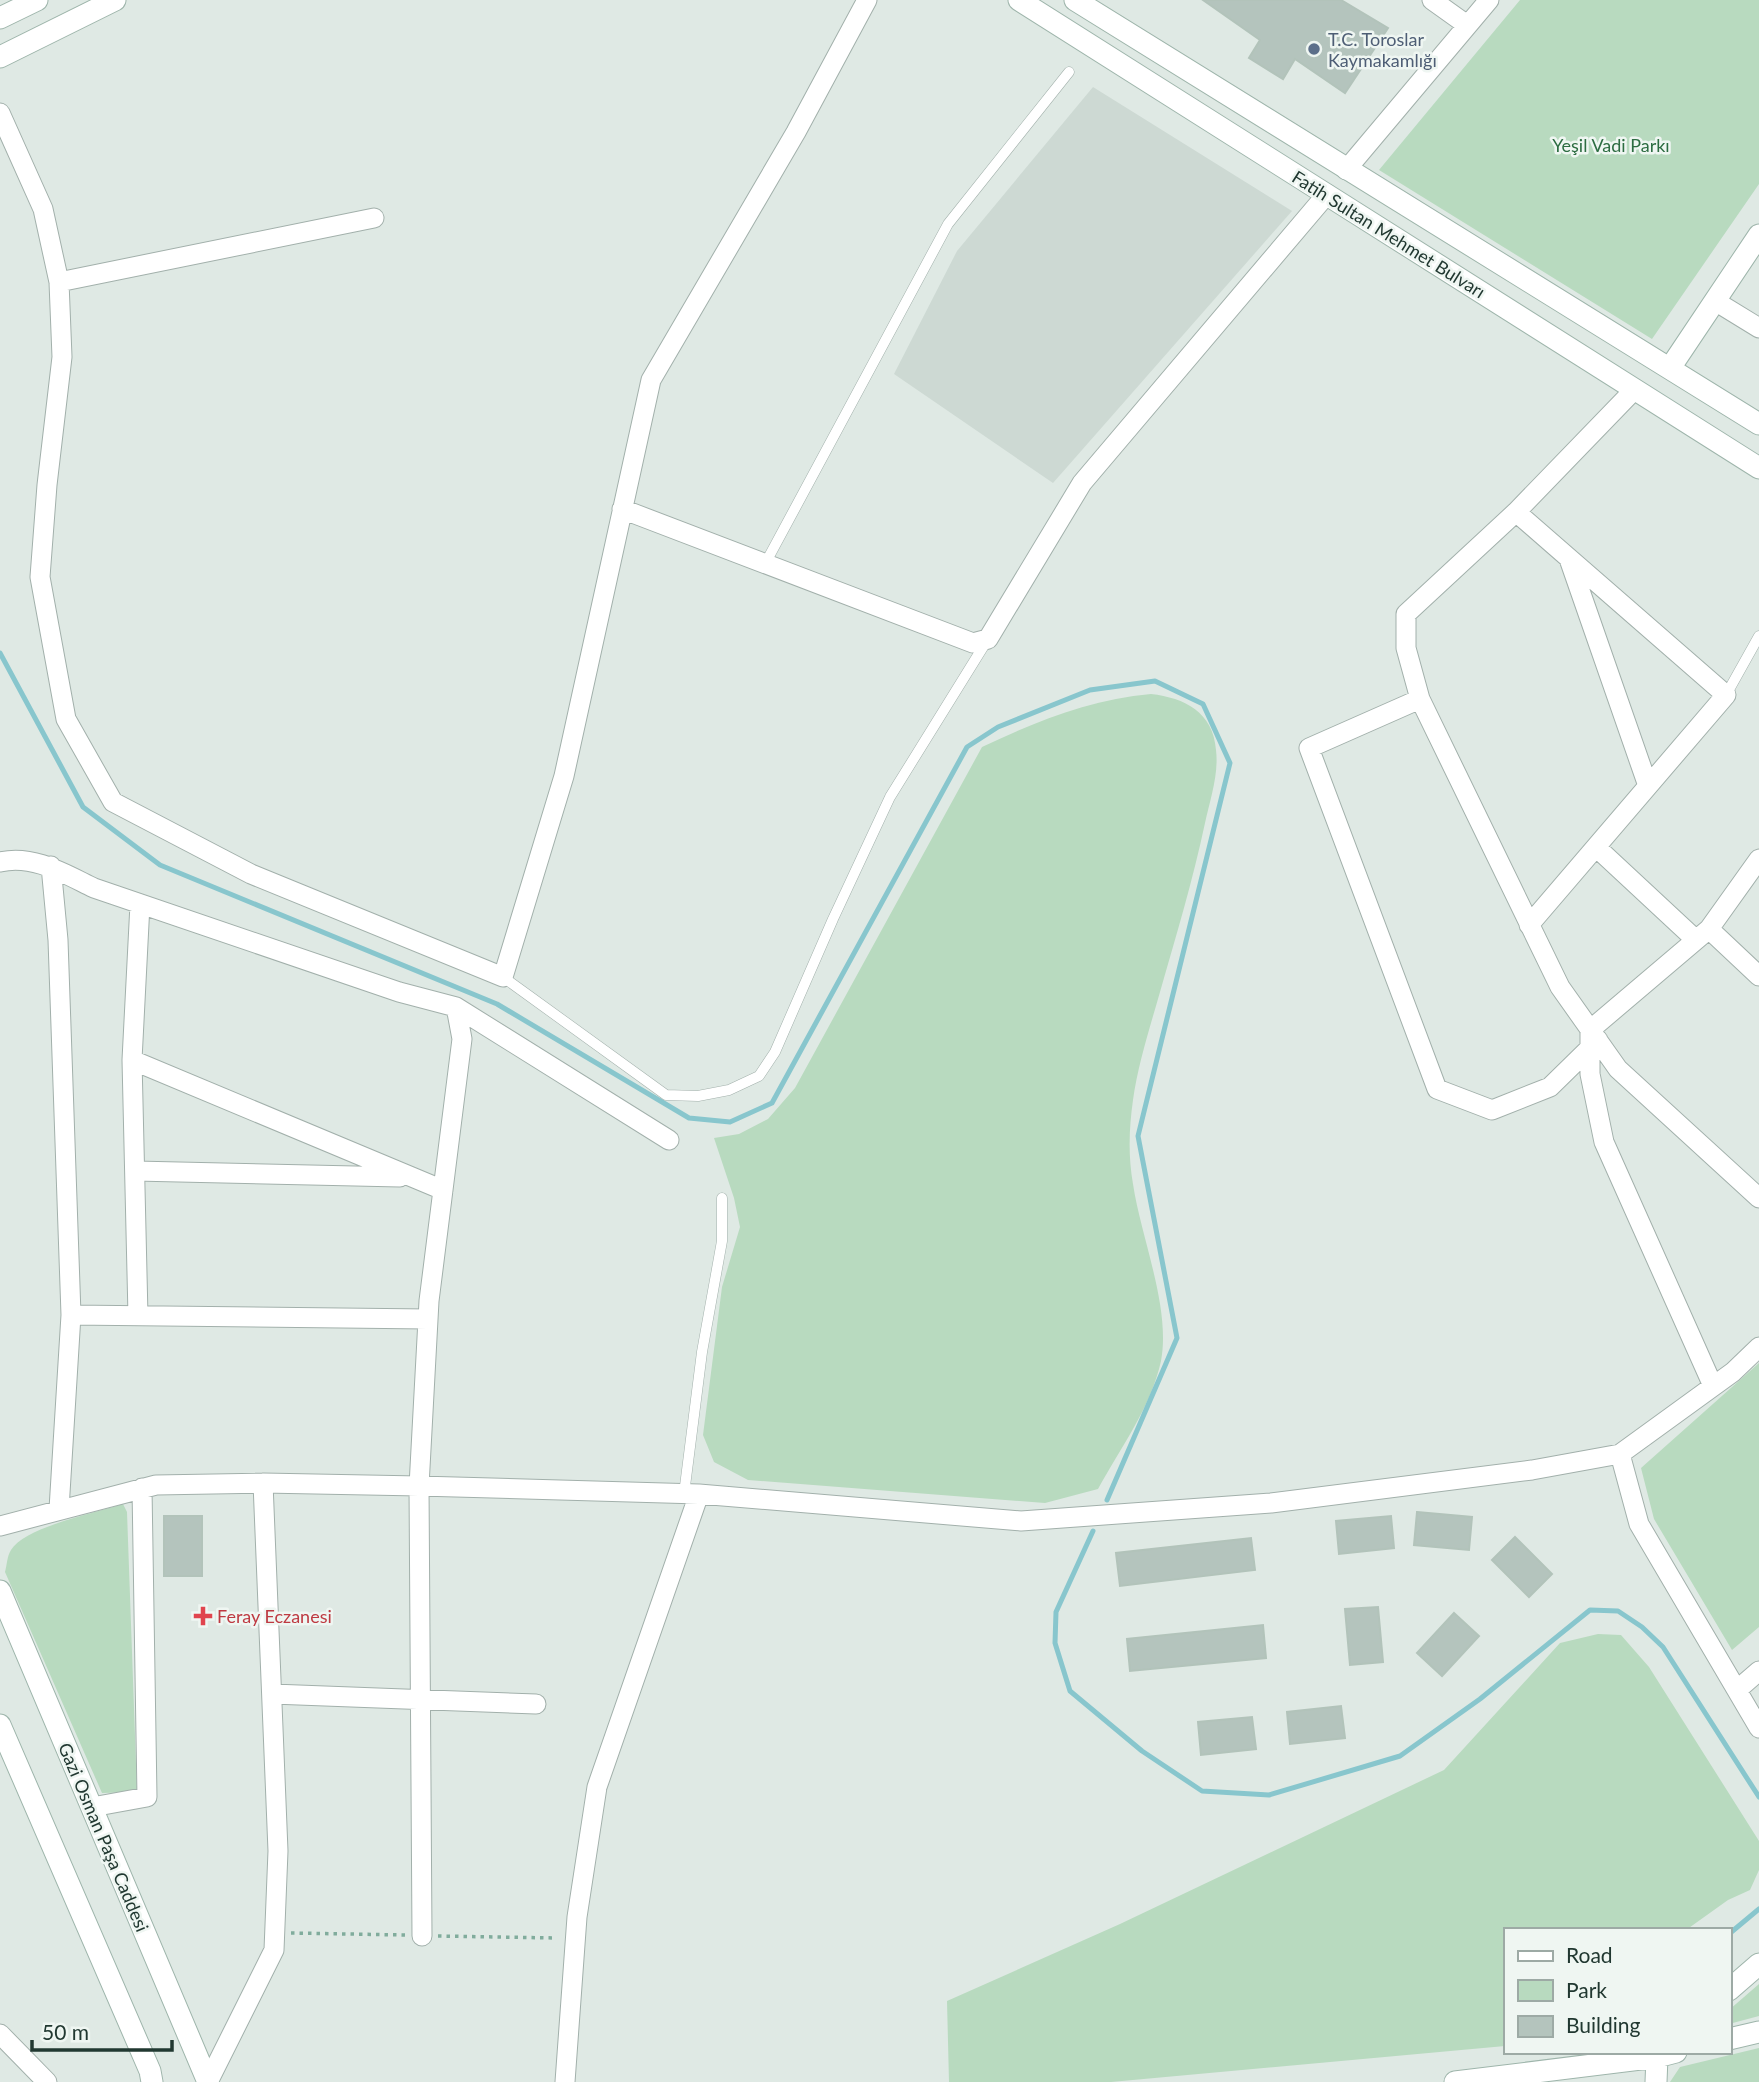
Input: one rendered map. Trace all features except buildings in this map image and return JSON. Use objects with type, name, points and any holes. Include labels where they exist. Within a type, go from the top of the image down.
[{"type":"street","points":[[0,57],[115,0]]},
{"type":"street","points":[[0,113],[43,209],[58,282],[62,357],[47,485],[40,577],[66,719],[113,802],[251,874],[503,977],[564,776],[652,380],[796,132],[866,0]]},
{"type":"street","name":"Fatih Sultan Mehmet Bulvarı","points":[[1019,0],[1759,468]]},
{"type":"street","name":"Fatih Sultan Mehmet Bulvarı","points":[[1075,0],[1759,424]]},
{"type":"street","points":[[1432,0],[1467,26]]},
{"type":"street","points":[[1346,170],[1489,0]]},
{"type":"street","points":[[0,18],[29,2]]},
{"type":"street","points":[[622,509],[974,643],[988,639],[1082,483],[1327,194]]},
{"type":"street","points":[[58,282],[374,218]]},
{"type":"street","points":[[1670,368],[1759,235]]},
{"type":"street","points":[[1715,301],[1759,328]]},
{"type":"street","points":[[1634,389],[1516,512],[1406,614],[1406,649],[1420,699],[1560,987],[1593,1039],[1618,1069],[1759,1198]]},
{"type":"street","points":[[1516,512],[1726,695],[1529,925]]},
{"type":"street","points":[[1569,558],[1648,786]]},
{"type":"street","points":[[1420,699],[1308,748],[1437,1089],[1492,1110],[1550,1087],[1593,1039],[1702,935],[1759,859]]},
{"type":"street","points":[[1596,847],[1702,935],[1759,976]]},
{"type":"street","points":[[0,862],[11,860],[51,866],[94,888],[139,904],[399,992],[456,1007],[669,1140]]},
{"type":"street","points":[[51,866],[58,940],[71,1315],[59,1509]]},
{"type":"street","points":[[138,1316],[132,1060],[139,904]]},
{"type":"street","points":[[422,1936],[419,1486],[428,1319],[462,1039],[456,1007]]},
{"type":"street","points":[[1593,1039],[1590,1074],[1604,1142],[1713,1386]]},
{"type":"street","points":[[132,1060],[443,1190]]},
{"type":"street","points":[[135,1171],[411,1177]]},
{"type":"street","points":[[71,1315],[428,1319]]},
{"type":"street","points":[[0,1526],[156,1485],[263,1483],[691,1494],[1021,1521],[1271,1503],[1532,1470],[1620,1454],[1713,1386],[1759,1347]]},
{"type":"street","points":[[1620,1454],[1639,1524],[1759,1728]]},
{"type":"street","points":[[208,2082],[274,1950],[278,1851],[263,1483]]},
{"type":"street","points":[[92,1807],[147,1797],[142,1488]]},
{"type":"street","points":[[565,2082],[576,1917],[597,1787],[691,1494]]},
{"type":"street","name":"Gazi Osman Paşa Caddesi","points":[[0,1591],[208,2082]]},
{"type":"street","points":[[1737,1690],[1759,1671]]},
{"type":"street","points":[[272,1694],[536,1704]]},
{"type":"street","points":[[0,1725],[150,2071],[152,2082]]},
{"type":"street","points":[[1731,1988],[1759,1964]]},
{"type":"street","points":[[1731,2039],[1759,2032]]},
{"type":"street","points":[[0,2034],[47,2082]]},
{"type":"street","points":[[1455,2082],[1665,2054],[1656,2082]]},
{"type":"lane","points":[[765,564],[948,224],[1069,72]]},
{"type":"lane","points":[[1726,695],[1759,636]]},
{"type":"lane","points":[[503,977],[666,1095],[698,1096],[729,1090],[759,1076],[775,1052],[890,797],[988,639]]},
{"type":"lane","points":[[691,1494],[702,1352],[722,1241],[722,1198]]},
{"type":"shaded area","points":[[1093,87],[1292,211],[1053,483],[894,374],[957,251]]},
{"type":"green space","name":"Yeşil Vadi Parkı","points":[[1520,0],[1759,0],[1759,184],[1652,339],[1379,170]]},
{"type":"green space","points":[[1151,694],[1175,699],[1195,709],[1203,717],[1214,737],[1217,759],[1214,787],[1195,866],[1145,1046],[1132,1110],[1131,1174],[1159,1296],[1163,1340],[1156,1378],[1134,1427],[1098,1489],[1045,1503],[748,1480],[714,1462],[703,1435],[722,1287],[740,1227],[734,1198],[714,1138],[739,1134],[768,1119],[795,1088],[982,747],[1023,728],[1086,706]]},
{"type":"green space","points":[[1759,1363],[1759,1627],[1732,1650],[1654,1519],[1641,1468]]},
{"type":"green space","points":[[123,1504],[127,1512],[137,1792],[102,1793],[5,1572],[11,1550],[30,1534]]},
{"type":"green space","points":[[1598,1634],[1621,1635],[1649,1667],[1759,1841],[1759,1870],[1750,1890],[1728,1900],[1689,1928],[1504,1928],[1504,2046],[1111,2082],[949,2082],[947,2001],[1120,1924],[1444,1770],[1560,1643]]},
{"type":"green space","points":[[1759,1984],[1759,2016],[1731,2023],[1731,2008]]},
{"type":"green space","points":[[1759,2048],[1759,2082],[1670,2082],[1680,2067]]},
{"type":"waterway","points":[[0,653],[83,807],[160,865],[497,1004],[689,1118],[730,1122],[772,1103],[967,747],[998,727],[1090,690],[1155,681],[1203,704],[1230,763],[1138,1136],[1177,1338],[1107,1500]]},
{"type":"waterway","points":[[1093,1531],[1056,1612],[1055,1643],[1070,1691],[1142,1751],[1202,1791],[1269,1795],[1400,1756],[1480,1699],[1590,1610],[1618,1611],[1642,1627],[1663,1647],[1759,1797]]},
{"type":"waterway","points":[[1731,1932],[1759,1909]]},
{"type":"place","name":"T.C. Toroslar Kaymakamlığı","points":[[1314,49]]},
{"type":"place","name":"Feray Eczanesi","points":[[203,1616]]}]
